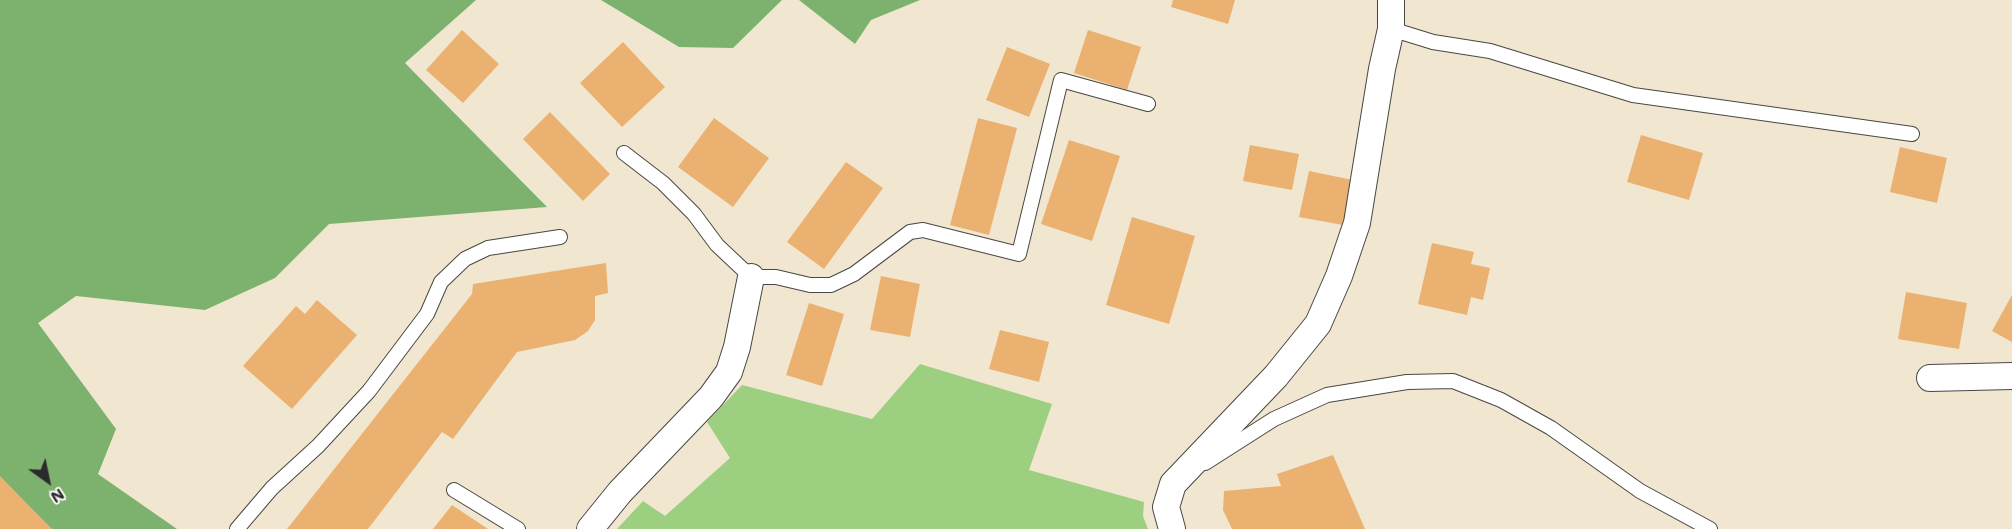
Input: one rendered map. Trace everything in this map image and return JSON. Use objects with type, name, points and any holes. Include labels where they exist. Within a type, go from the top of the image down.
[{"type":"street","points":[[1172,529],[1166,507],[1173,484],[1276,376],[1318,324],[1357,223],[1382,69],[1391,29],[1391,0]]},
{"type":"street","points":[[591,529],[620,492],[711,397],[729,372],[737,347],[751,277]]},
{"type":"street","points":[[1930,378],[2012,376]]},
{"type":"lane","points":[[1391,29],[1433,42],[1490,51],[1634,95],[1912,134]]},
{"type":"lane","points":[[624,153],[663,183],[694,214],[717,245],[751,277],[776,277],[810,285],[831,285],[854,274],[910,232],[923,230],[1019,254],[1061,80],[1148,104]]},
{"type":"lane","points":[[237,529],[272,488],[334,430],[369,392],[427,314],[441,282],[465,259],[488,248],[560,237]]},
{"type":"lane","points":[[1173,484],[1274,419],[1327,395],[1407,382],[1453,381],[1501,400],[1551,428],[1640,490],[1710,529]]},
{"type":"lane","points":[[454,490],[518,529]]},
{"type":"green space","points":[[0,0],[476,0],[405,63],[547,207],[329,224],[275,278],[205,310],[76,296],[38,323],[116,429],[98,474],[177,529],[0,529]]},
{"type":"green space","points":[[601,0],[782,0],[733,48],[679,47]]},
{"type":"green space","points":[[799,0],[920,0],[871,20],[855,44]]},
{"type":"green space","points":[[920,364],[1052,404],[1029,470],[1144,502],[1143,516],[1148,529],[617,529],[643,501],[665,516],[730,458],[707,422],[742,385],[872,419]]},
{"type":"building","points":[[1173,0],[1235,0],[1228,24],[1171,7]]},
{"type":"building","points":[[462,30],[499,64],[463,103],[426,70]]},
{"type":"building","points":[[1088,30],[1141,47],[1127,90],[1074,73]]},
{"type":"building","points":[[623,42],[665,87],[622,127],[580,83]]},
{"type":"building","points":[[1007,47],[1050,64],[1029,117],[986,100]]},
{"type":"building","points":[[550,112],[610,174],[583,201],[523,139]]},
{"type":"building","points":[[714,118],[769,158],[733,207],[678,167]]},
{"type":"building","points":[[978,118],[1017,128],[989,235],[950,225]]},
{"type":"building","points":[[1641,135],[1703,153],[1689,200],[1627,182]]},
{"type":"building","points":[[1069,140],[1120,156],[1092,241],[1041,224]]},
{"type":"building","points":[[1250,145],[1299,154],[1292,190],[1243,181]]},
{"type":"building","points":[[1900,147],[1947,158],[1937,203],[1890,192]]},
{"type":"building","points":[[846,162],[883,188],[824,269],[787,242]]},
{"type":"building","points":[[1309,171],[1353,180],[1343,225],[1299,217]]},
{"type":"building","points":[[1132,217],[1195,236],[1169,324],[1106,305]]},
{"type":"building","points":[[1432,243],[1474,252],[1471,264],[1490,268],[1483,300],[1471,297],[1467,315],[1418,304]]},
{"type":"building","points":[[606,263],[608,293],[595,296],[595,320],[588,331],[575,340],[517,352],[453,439],[442,432],[368,529],[287,529],[472,294],[473,284]]},
{"type":"building","points":[[881,276],[920,284],[910,337],[870,330]]},
{"type":"building","points":[[1906,292],[1967,303],[1959,349],[1898,339]]},
{"type":"building","points":[[2012,295],[2012,342],[1992,331]]},
{"type":"building","points":[[317,300],[357,335],[292,409],[243,366],[296,306],[305,314]]},
{"type":"building","points":[[809,303],[844,314],[822,386],[786,375]]},
{"type":"building","points":[[1000,330],[1049,342],[1039,382],[989,369]]},
{"type":"building","points":[[1333,455],[1365,529],[1232,529],[1223,510],[1224,491],[1281,486],[1277,474]]},
{"type":"building","points":[[0,476],[52,529],[0,529]]},
{"type":"building","points":[[452,505],[488,529],[433,529]]}]
